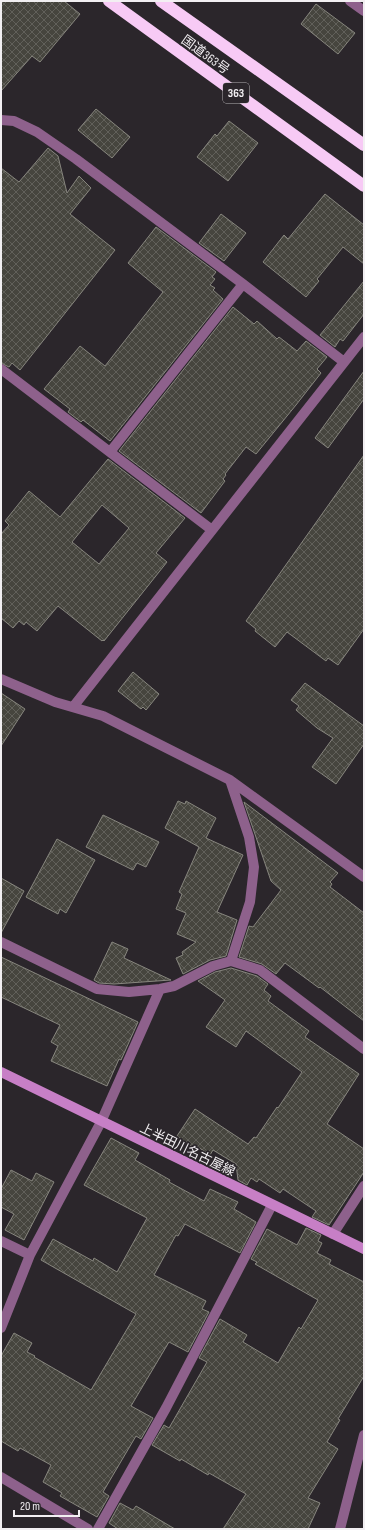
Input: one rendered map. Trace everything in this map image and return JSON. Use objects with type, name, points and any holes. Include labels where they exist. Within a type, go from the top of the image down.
[{"type":"highway","name":"国道363号","points":[[109,1],[364,186]]},
{"type":"highway","name":"国道363号","points":[[161,1],[364,145]]},
{"type":"main road","name":"上半田川名古屋線","points":[[1,1072],[272,1205],[364,1248]]},
{"type":"street","points":[[350,1],[364,11]]},
{"type":"street","points":[[1,120],[14,121],[37,132],[76,159],[344,362]]},
{"type":"street","points":[[110,452],[243,284]]},
{"type":"street","points":[[73,707],[364,337]]},
{"type":"street","points":[[1,369],[212,530]]},
{"type":"street","points":[[1,679],[55,702],[103,716],[230,780],[364,877]]},
{"type":"street","points":[[230,780],[249,837],[254,867],[250,902],[231,961]]},
{"type":"street","points":[[1,942],[97,989],[130,992],[174,986],[213,966],[231,961],[260,970],[364,1049]]},
{"type":"street","points":[[1,1328],[30,1255],[101,1122],[160,989]]},
{"type":"street","points":[[333,1234],[364,1186]]},
{"type":"street","points":[[98,1529],[166,1408],[272,1205]]},
{"type":"street","points":[[1,1241],[30,1255]]},
{"type":"street","points":[[340,1529],[364,1435]]},
{"type":"street","points":[[1,1477],[88,1529]]},
{"type":"building","points":[[1,1],[64,1],[80,14],[40,62],[32,56],[1,91]]},
{"type":"building","points":[[316,4],[355,33],[338,54],[301,24]]},
{"type":"building","points":[[96,109],[130,137],[112,158],[78,130]]},
{"type":"building","points":[[229,121],[258,143],[228,181],[197,157],[215,134],[217,136]]},
{"type":"building","points":[[48,148],[58,156],[67,193],[79,176],[91,188],[70,214],[115,250],[20,370],[12,363],[9,367],[1,363],[1,168],[19,182]]},
{"type":"building","points":[[325,194],[364,225],[364,264],[343,247],[317,279],[319,281],[306,297],[263,262],[284,235],[288,239]]},
{"type":"building","points":[[221,214],[246,233],[224,261],[199,243]]},
{"type":"building","points":[[156,227],[216,272],[212,277],[215,279],[210,285],[215,288],[213,290],[223,299],[110,441],[83,420],[81,422],[68,412],[70,409],[44,389],[80,346],[105,366],[163,292],[128,263]]},
{"type":"building","points":[[364,281],[364,314],[343,341],[340,339],[335,347],[320,335]]},
{"type":"building","points":[[233,307],[254,324],[257,321],[277,339],[279,337],[297,351],[306,341],[327,357],[317,369],[321,373],[256,454],[246,447],[225,474],[226,475],[223,479],[225,481],[201,513],[119,451]]},
{"type":"building","points":[[364,371],[364,399],[328,448],[315,438]]},
{"type":"building","points":[[364,455],[364,629],[338,665],[328,658],[326,661],[287,632],[275,647],[255,631],[256,629],[246,621]]},
{"type":"building","points":[[108,459],[185,518],[156,553],[167,562],[104,641],[102,641],[58,606],[37,631],[26,622],[24,625],[19,621],[13,628],[1,618],[1,534],[9,525],[5,521],[29,491],[60,517]],"holes":[[[102,505],[129,528],[99,564],[72,542]]]},
{"type":"building","points":[[133,672],[159,694],[146,710],[143,707],[141,709],[118,691]]},
{"type":"building","points":[[305,683],[364,726],[364,744],[336,784],[312,767],[333,738],[317,728],[296,710],[299,706],[291,700]]},
{"type":"building","points":[[1,693],[25,709],[1,746]]},
{"type":"building","points":[[178,801],[185,804],[186,801],[216,818],[206,838],[243,855],[217,912],[237,920],[226,956],[210,960],[183,974],[176,958],[183,955],[182,952],[196,942],[177,934],[186,913],[176,909],[182,894],[179,892],[199,847],[165,828]]},
{"type":"building","points":[[244,802],[338,873],[330,882],[332,884],[330,887],[364,913],[364,1021],[320,987],[319,988],[285,963],[276,974],[262,964],[239,957],[249,926],[253,927],[281,890],[271,881]]},
{"type":"building","points":[[103,815],[159,842],[146,867],[137,863],[133,870],[86,847]]},
{"type":"building","points":[[57,839],[95,860],[66,913],[60,909],[58,914],[26,897]]},
{"type":"building","points":[[1,878],[24,891],[1,933]]},
{"type":"building","points":[[112,942],[128,949],[124,958],[171,980],[114,984],[99,983],[94,980]]},
{"type":"building","points":[[1,957],[138,1022],[121,1060],[119,1059],[107,1086],[51,1061],[58,1046],[51,1042],[60,1025],[1,997]]},
{"type":"building","points":[[231,968],[257,976],[268,984],[264,990],[271,996],[268,1001],[309,1031],[305,1037],[359,1074],[327,1124],[364,1149],[364,1172],[329,1225],[312,1217],[316,1211],[283,1189],[280,1193],[259,1179],[257,1182],[251,1178],[247,1185],[238,1180],[236,1164],[213,1150],[210,1155],[195,1145],[193,1147],[177,1136],[195,1109],[248,1144],[254,1137],[256,1138],[302,1072],[246,1031],[236,1047],[206,1027],[225,1000],[198,981],[215,972]]},
{"type":"building","points":[[111,1138],[139,1153],[135,1160],[170,1180],[169,1182],[204,1201],[210,1189],[238,1202],[234,1209],[256,1222],[240,1253],[185,1224],[178,1236],[176,1235],[154,1275],[206,1301],[202,1309],[209,1312],[188,1352],[169,1342],[131,1406],[153,1418],[141,1439],[136,1436],[103,1492],[109,1496],[97,1517],[60,1496],[62,1493],[43,1482],[51,1465],[20,1448],[18,1451],[1,1441],[1,1356],[14,1333],[32,1343],[27,1352],[91,1390],[136,1314],[41,1260],[53,1239],[93,1261],[94,1258],[117,1272],[147,1218],[84,1185]]},
{"type":"building","points":[[11,1170],[32,1181],[36,1173],[54,1182],[24,1240],[5,1230],[14,1214],[1,1207],[1,1189]]},
{"type":"building","points":[[306,1228],[321,1235],[318,1241],[322,1243],[317,1253],[331,1260],[329,1264],[364,1282],[364,1376],[338,1419],[340,1420],[327,1442],[338,1449],[308,1498],[320,1503],[308,1529],[223,1529],[246,1494],[209,1473],[208,1475],[181,1459],[180,1461],[152,1445],[164,1425],[169,1428],[207,1362],[199,1358],[220,1319],[247,1335],[243,1342],[278,1363],[299,1327],[301,1329],[318,1300],[255,1264],[257,1262],[251,1259],[267,1229],[297,1245]]},
{"type":"building","points":[[120,1503],[133,1510],[136,1506],[175,1529],[118,1529],[109,1523]]}]
